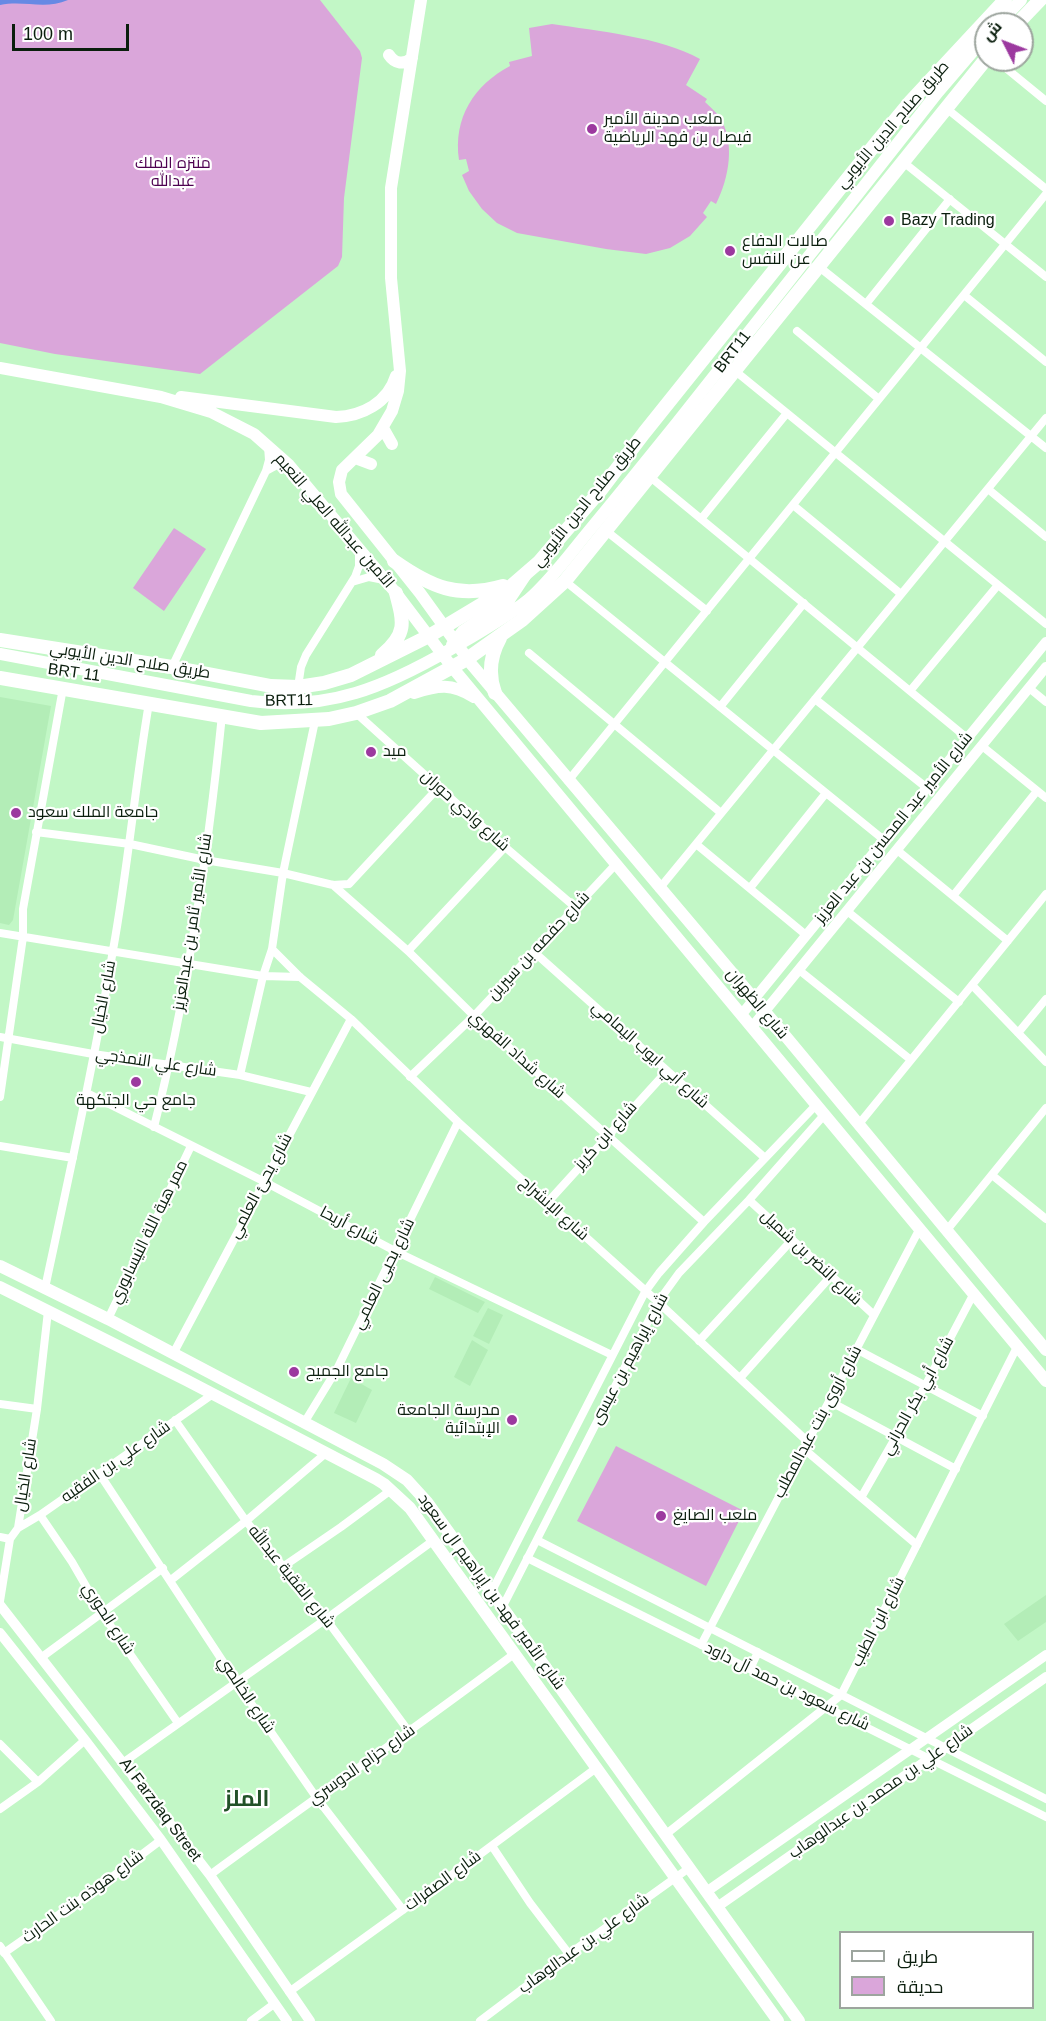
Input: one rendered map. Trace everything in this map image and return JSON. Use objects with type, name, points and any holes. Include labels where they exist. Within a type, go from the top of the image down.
[{"type":"main road","points":[[422,0],[391,188],[392,289],[399,361],[398,391],[392,411],[383,428],[373,442],[342,470],[339,482],[341,494],[445,627],[451,647]]},
{"type":"main road","name":"طريق صلاح الدين الأيوبي","points":[[0,640],[172,667],[272,686],[298,687],[336,680],[369,666],[445,627],[521,579],[592,501],[817,215],[911,101],[1005,0]]},
{"type":"main road","points":[[1010,12],[1021,0]]},
{"type":"main road","points":[[1028,12],[1040,0]]},
{"type":"main road","name":"BRT11","points":[[127,679],[274,704],[300,703],[348,696],[368,690],[496,623],[553,575],[657,448],[938,92],[974,50]]},
{"type":"main road","points":[[389,55],[394,61],[401,63],[412,58]]},
{"type":"main road","name":"طريق صلاح الدين الأيوبي","points":[[0,678],[261,723],[315,721],[356,713],[390,701],[467,659],[540,605],[565,581],[975,72]]},
{"type":"main road","points":[[141,393],[347,416],[366,410],[383,398],[394,381],[399,361]]},
{"type":"main road","name":"الأمين عبدالله العلي النعيم","points":[[4,371],[141,393],[211,412],[240,425],[267,444],[289,465],[429,636],[451,647]]},
{"type":"main road","points":[[383,428],[392,444]]},
{"type":"main road","points":[[355,458],[371,464]]},
{"type":"main road","points":[[394,561],[421,579],[453,591],[488,590],[521,579]]},
{"type":"main road","points":[[451,647],[463,630],[509,600],[518,589],[521,579]]},
{"type":"main road","points":[[369,666],[399,637],[402,623],[396,593]]},
{"type":"main road","points":[[495,693],[491,664],[501,636]]},
{"type":"main road","name":"شارع الظهران","points":[[451,647],[467,659],[859,1124],[1046,1350]]},
{"type":"main road","name":"شارع الظهران","points":[[451,647],[452,667],[1046,1381]]},
{"type":"main road","name":"BRT 11","points":[[0,654],[97,671],[127,679]]},
{"type":"main road","name":"BRT 11","points":[[0,662],[96,677],[127,679]]},
{"type":"main road","points":[[390,701],[437,686],[462,690],[480,701]]},
{"type":"main road","name":"شارع الأمير فهد بن إبراهيم ال سعود","points":[[0,1266],[108,1319],[383,1464],[414,1487],[503,1606],[799,2021]]},
{"type":"main road","name":"شارع الأمير فهد بن إبراهيم ال سعود","points":[[0,1287],[213,1394],[384,1484],[391,1490],[410,1508],[434,1540],[778,2021]]},
{"type":"street","points":[[1012,72],[1044,96]]},
{"type":"street","points":[[946,108],[1046,189]]},
{"type":"street","points":[[902,161],[1046,277]]},
{"type":"street","points":[[568,781],[1046,194]]},
{"type":"street","points":[[866,304],[950,199]]},
{"type":"street","points":[[818,266],[1046,448]]},
{"type":"street","points":[[964,295],[1046,362]]},
{"type":"street","points":[[797,331],[879,399]]},
{"type":"street","points":[[734,370],[1046,624]]},
{"type":"street","points":[[701,519],[787,413]]},
{"type":"street","points":[[660,889],[1046,418]]},
{"type":"street","points":[[172,667],[266,471],[269,460],[267,444]]},
{"type":"street","points":[[266,471],[276,465],[289,465]]},
{"type":"street","points":[[649,476],[967,738]]},
{"type":"street","points":[[988,489],[1046,537]]},
{"type":"street","points":[[793,505],[901,594]]},
{"type":"street","points":[[605,530],[707,611]]},
{"type":"street","points":[[298,687],[301,667],[306,655],[352,582],[359,566],[359,549]]},
{"type":"street","points":[[352,582],[369,577],[386,581]]},
{"type":"street","points":[[565,581],[884,840]]},
{"type":"street","points":[[910,691],[998,585]]},
{"type":"street","points":[[720,707],[804,603]]},
{"type":"street","name":"شارع الأمير عبد المحسن بن عبد العزيز","points":[[742,1014],[1046,642]]},
{"type":"street","points":[[529,653],[722,813]]},
{"type":"street","name":"شارع الأمير عبد المحسن بن عبد العزيز","points":[[752,1027],[1046,667]]},
{"type":"street","points":[[0,1097],[23,937],[23,909],[63,688]]},
{"type":"street","points":[[1029,688],[1046,702]]},
{"type":"street","points":[[815,699],[927,788]]},
{"type":"street","name":"شارع الخيال","points":[[45,1288],[87,1093],[113,951],[130,844],[148,703]]},
{"type":"street","name":"شارع وادي حوران","points":[[356,713],[575,908]]},
{"type":"street","name":"شارع الأمير ثامر بن عبدالعزيز","points":[[154,1127],[169,1066],[205,860],[222,715]]},
{"type":"street","points":[[240,1076],[263,976],[272,949],[284,873],[315,721]]},
{"type":"street","points":[[982,746],[1046,798]]},
{"type":"street","name":"شارع شداد الفهري","points":[[36,832],[130,844],[205,860],[284,873],[333,885],[349,884],[439,787]]},
{"type":"street","points":[[953,896],[1037,791]]},
{"type":"street","points":[[750,888],[826,793]]},
{"type":"street","points":[[696,844],[806,935]]},
{"type":"street","points":[[408,951],[505,847]]},
{"type":"street","points":[[897,850],[1008,941]]},
{"type":"street","name":"شارع حفصه بن سيرين","points":[[410,1077],[474,1016],[616,864]]},
{"type":"street","name":"شارع شداد الفهري","points":[[333,885],[408,951],[474,1016],[606,1136],[704,1222]]},
{"type":"street","points":[[859,1124],[1046,894]]},
{"type":"street","points":[[847,911],[958,1002]]},
{"type":"street","points":[[0,933],[263,976],[300,977]]},
{"type":"street","name":"شارع الإنشراح","points":[[272,949],[300,977],[351,1019],[458,1122],[658,1302],[740,1378],[806,1446],[917,1545]]},
{"type":"street","name":"شارع أبي ايوب اليمامي","points":[[534,952],[765,1158]]},
{"type":"street","points":[[799,970],[911,1060]]},
{"type":"street","points":[[972,985],[1046,1062]]},
{"type":"street","points":[[1018,1033],[1046,999]]},
{"type":"street","name":"شارع يحئ العلمي","points":[[173,1354],[351,1019]]},
{"type":"street","name":"شارع علي النمذجي","points":[[0,1037],[93,1054],[240,1076],[311,1092]]},
{"type":"street","name":"شارع ابن كريز","points":[[547,1203],[667,1071]]},
{"type":"street","name":"شارع أريحا","points":[[87,1093],[263,1181],[395,1251],[612,1355]]},
{"type":"street","points":[[947,1230],[1046,1108]]},
{"type":"street","points":[[492,1592],[645,1292],[704,1222],[765,1158],[821,1109]]},
{"type":"street","name":"شارع إبراهيم بن عيسى","points":[[503,1606],[658,1302],[679,1273],[749,1200],[821,1109]]},
{"type":"street","points":[[1037,1118],[1046,1125]]},
{"type":"street","name":"شارع يحيى العلمي","points":[[304,1423],[337,1369],[458,1122]]},
{"type":"street","points":[[0,1146],[73,1158]]},
{"type":"street","name":"ممر هبة اللة النيسابوري","points":[[108,1319],[191,1146]]},
{"type":"street","points":[[992,1174],[1046,1219]]},
{"type":"street","name":"شارع النضر بن شميل","points":[[749,1200],[874,1315]]},
{"type":"street","name":"شارع أروى بنت عبدالمطلب","points":[[701,1645],[919,1230]]},
{"type":"street","points":[[699,1341],[791,1241]]},
{"type":"street","points":[[740,1378],[831,1276]]},
{"type":"street","name":"شارع أبي بكر الحراني","points":[[862,1496],[925,1386],[973,1295]]},
{"type":"street","name":"شارع الخيال","points":[[0,1603],[10,1539],[18,1528],[37,1409],[48,1311]]},
{"type":"street","name":"شارع ابن الطيب","points":[[665,1835],[841,1695],[1017,1347]]},
{"type":"street","points":[[856,1349],[983,1416]]},
{"type":"street","name":"شارع علي بن الفقيه","points":[[18,1528],[213,1394]]},
{"type":"street","points":[[829,1401],[956,1469]]},
{"type":"street","points":[[0,1404],[37,1409]]},
{"type":"street","name":"شارع الفقية عبدالله","points":[[175,1420],[246,1521],[326,1619],[410,1733]]},
{"type":"street","points":[[171,1580],[246,1521],[326,1453]]},
{"type":"street","name":"شارع الخالصي","points":[[99,1473],[237,1683],[316,1797],[403,1910]]},
{"type":"street","points":[[284,1566],[391,1490]]},
{"type":"street","name":"شارع الحوري","points":[[40,1515],[72,1562],[101,1612],[178,1723]]},
{"type":"street","points":[[0,1538],[10,1539]]},
{"type":"street","points":[[124,1762],[434,1540]]},
{"type":"street","points":[[537,1540],[1046,1800]]},
{"type":"street","name":"شارع سعود بن حمد آل داود","points":[[527,1558],[1046,1816]]},
{"type":"street","points":[[42,1657],[163,1568]]},
{"type":"street","name":"Al Farzdaq Street","points":[[0,1603],[210,1875],[310,2021]]},
{"type":"street","name":"Al Farzdaq Street","points":[[0,1634],[161,1840],[287,2021]]},
{"type":"street","points":[[750,1669],[758,1652]]},
{"type":"street","name":"شارع حزام الدوسري","points":[[210,1875],[316,1797],[410,1733],[514,1654]]},
{"type":"street","points":[[706,1892],[1046,1655]]},
{"type":"street","name":"شارع علي بن محمد بن عبدالوهاب","points":[[717,1907],[1046,1677]]},
{"type":"street","points":[[0,1809],[38,1782],[85,1740]]},
{"type":"street","points":[[0,1744],[38,1782]]},
{"type":"street","name":"شارع الصفرات","points":[[289,1992],[492,1846],[595,1768]]},
{"type":"street","name":"شارع هوذه بنت الحارث","points":[[2,1950],[104,1883],[161,1840]]},
{"type":"street","points":[[492,1846],[530,1903],[569,1954]]},
{"type":"street","name":"شارع علي بن عبدالوهاب","points":[[480,2021],[688,1868]]},
{"type":"street","points":[[2,1950],[51,2021]]},
{"type":"street","points":[[251,2021],[274,2004]]},
{"type":"shaded area","name":"جامعة الملك سعود","points":[[0,697],[51,706],[13,920],[9,925],[0,923]]},
{"type":"shaded area","points":[[435,1277],[485,1302],[478,1313],[429,1289]]},
{"type":"shaded area","points":[[488,1308],[503,1315],[489,1344],[473,1336]]},
{"type":"shaded area","points":[[472,1340],[488,1350],[470,1386],[454,1377]]},
{"type":"shaded area","points":[[351,1378],[372,1390],[356,1423],[334,1413]]},
{"type":"shaded area","points":[[1046,1595],[1046,1622],[1018,1641],[1004,1624]]},
{"type":"green space","name":"منتزه الملك عبدالله","points":[[0,0],[320,0],[360,51],[362,58],[344,198],[342,257],[338,266],[200,374],[55,354],[0,343]]},
{"type":"green space","name":"ملعب مدينة الأمير فيصل بن فهد الرياضية","points":[[552,24],[648,40],[684,51],[700,59],[686,85],[707,99],[705,102],[719,116],[728,137],[729,160],[721,194],[716,204],[711,201],[703,213],[707,217],[690,236],[670,248],[646,254],[517,233],[497,223],[482,209],[469,191],[462,175],[469,171],[466,159],[459,160],[458,145],[459,130],[469,104],[486,83],[510,66],[509,62],[532,56],[529,28]]},
{"type":"green space","points":[[174,528],[206,549],[164,611],[133,588]]},
{"type":"green space","name":"ملعب الصايغ","points":[[616,1446],[744,1511],[706,1586],[577,1521]]},
{"type":"water","points":[[0,0],[68,0],[43,5],[0,5]]},
{"type":"place","name":"ملعب مدينة الأمير فيصل بن فهد الرياضية","points":[[592,129]]},
{"type":"place","name":"Bazy Trading","points":[[889,221]]},
{"type":"place","name":"صالات الدفاع عن النفس","points":[[730,251]]},
{"type":"place","name":"ميد","points":[[371,752]]},
{"type":"place","name":"جامعة الملك سعود","points":[[16,813]]},
{"type":"place","name":"جامع حي الجتكهة","points":[[136,1082]]},
{"type":"place","name":"جامع الجميح","points":[[294,1372]]},
{"type":"place","name":"مدرسة الجامعة الإبتدائية","points":[[512,1420]]},
{"type":"place","name":"ملعب الصايغ","points":[[661,1516]]},
{"type":"district","name":"الملز","points":[[247,1800]]}]
